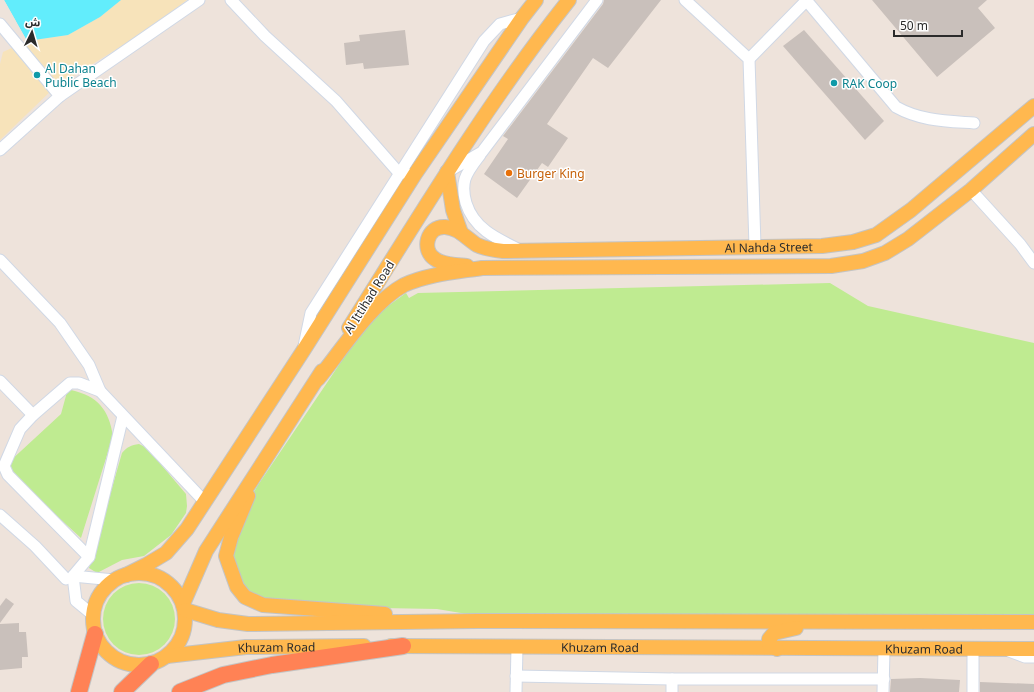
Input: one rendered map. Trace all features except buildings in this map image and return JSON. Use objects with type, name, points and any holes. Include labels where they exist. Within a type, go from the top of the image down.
[{"type":"highway","points":[[78,692],[95,634]]},
{"type":"highway","points":[[180,692],[223,675],[272,665],[403,646]]},
{"type":"highway","points":[[122,692],[151,664]]},
{"type":"main road","points":[[120,577],[140,573],[154,575],[166,581],[176,591],[184,607],[186,623],[183,636],[176,647],[167,656],[151,664],[138,665],[118,660],[102,646],[95,634],[93,615],[96,602],[103,589],[120,577],[146,566],[166,553],[188,529],[415,174],[522,18],[536,0]]},
{"type":"main road","name":"Al Ittihad Road","points":[[184,607],[206,551],[318,379],[447,172],[533,45],[569,0]]},
{"type":"main road","name":"Al Nahda Street","points":[[461,232],[476,244],[485,248],[503,251],[822,246],[853,242],[876,235],[911,210],[1034,106]]},
{"type":"main road","name":"Al Nahda Street","points":[[482,268],[831,266],[864,261],[885,253],[908,239],[971,190],[1034,134]]},
{"type":"main road","points":[[447,172],[453,210],[461,232]]},
{"type":"main road","points":[[461,232],[444,227],[434,230],[428,238],[426,245],[428,253],[433,259],[441,263],[482,268]]},
{"type":"main road","points":[[318,379],[383,300],[404,286],[426,277],[482,268]]},
{"type":"main road","points":[[261,465],[231,537],[226,556],[237,587],[245,597],[263,605],[477,621]]},
{"type":"main road","name":"Khuzam Road","points":[[184,607],[218,620],[248,624],[477,621],[828,623],[1034,622]]},
{"type":"main road","points":[[777,649],[769,644],[769,639],[774,633],[828,623]]},
{"type":"main road","name":"Khuzam Road","points":[[167,656],[273,646],[884,650],[1034,649]]},
{"type":"street","points":[[0,150],[60,96],[199,0]]},
{"type":"street","points":[[231,0],[265,36],[336,101],[399,173],[415,174]]},
{"type":"street","points":[[520,250],[484,231],[476,222],[468,209],[464,196],[465,180],[482,152],[598,0]]},
{"type":"street","points":[[685,0],[749,59],[755,246]]},
{"type":"street","points":[[749,59],[807,0],[896,107],[910,115],[929,119],[974,123]]},
{"type":"street","points":[[303,351],[311,313],[484,41],[500,24],[522,18]]},
{"type":"street","points":[[0,24],[60,96]]},
{"type":"street","points":[[447,172],[482,152]]},
{"type":"street","points":[[971,190],[1020,244],[1034,264]]},
{"type":"street","points":[[0,260],[60,323],[89,365],[100,391],[205,502]]},
{"type":"street","points":[[0,381],[33,415]]},
{"type":"street","points":[[89,557],[5,470],[4,466],[20,429],[33,415],[70,383],[79,384],[100,391]]},
{"type":"street","points":[[69,578],[89,557],[123,416]]},
{"type":"street","points":[[0,515],[69,578],[76,601],[93,615]]},
{"type":"street","points":[[69,578],[120,577]]},
{"type":"street","points":[[516,692],[517,647]]},
{"type":"street","points":[[883,692],[884,650]]},
{"type":"street","points":[[973,692],[974,650]]},
{"type":"street","points":[[1006,650],[1015,654],[1034,657]]},
{"type":"street","points":[[516,676],[672,679],[884,679]]},
{"type":"street","points":[[672,679],[672,692]]},
{"type":"green space","points":[[830,283],[868,306],[1034,343],[1034,616],[467,614],[437,609],[271,606],[230,580],[231,531],[258,485],[370,319],[406,293],[409,298],[418,293]]},
{"type":"green space","points":[[71,390],[88,396],[101,406],[109,419],[113,436],[81,538],[9,472],[8,463],[61,414],[67,392]]},
{"type":"green space","points":[[139,444],[147,448],[186,494],[186,513],[171,535],[144,556],[122,560],[97,573],[89,568],[122,453],[129,447]]},
{"type":"green space","points":[[139,583],[159,589],[169,599],[175,619],[169,639],[159,649],[139,655],[119,649],[109,639],[103,619],[109,599],[119,589]]},
{"type":"sand","name":"Al Dahan Public Beach","points":[[121,0],[187,0],[148,30],[55,87],[0,140],[0,64],[3,52],[27,41],[68,35],[100,17]]},
{"type":"water","points":[[4,0],[121,0],[100,17],[68,35],[27,41]]},
{"type":"pier","points":[[2,0],[4,0],[27,41],[25,42]]},
{"type":"place","name":"Al Dahan Public Beach","points":[[37,75]]},
{"type":"place","name":"RAK Coop","points":[[834,83]]},
{"type":"place","name":"Burger King","points":[[509,173]]}]
